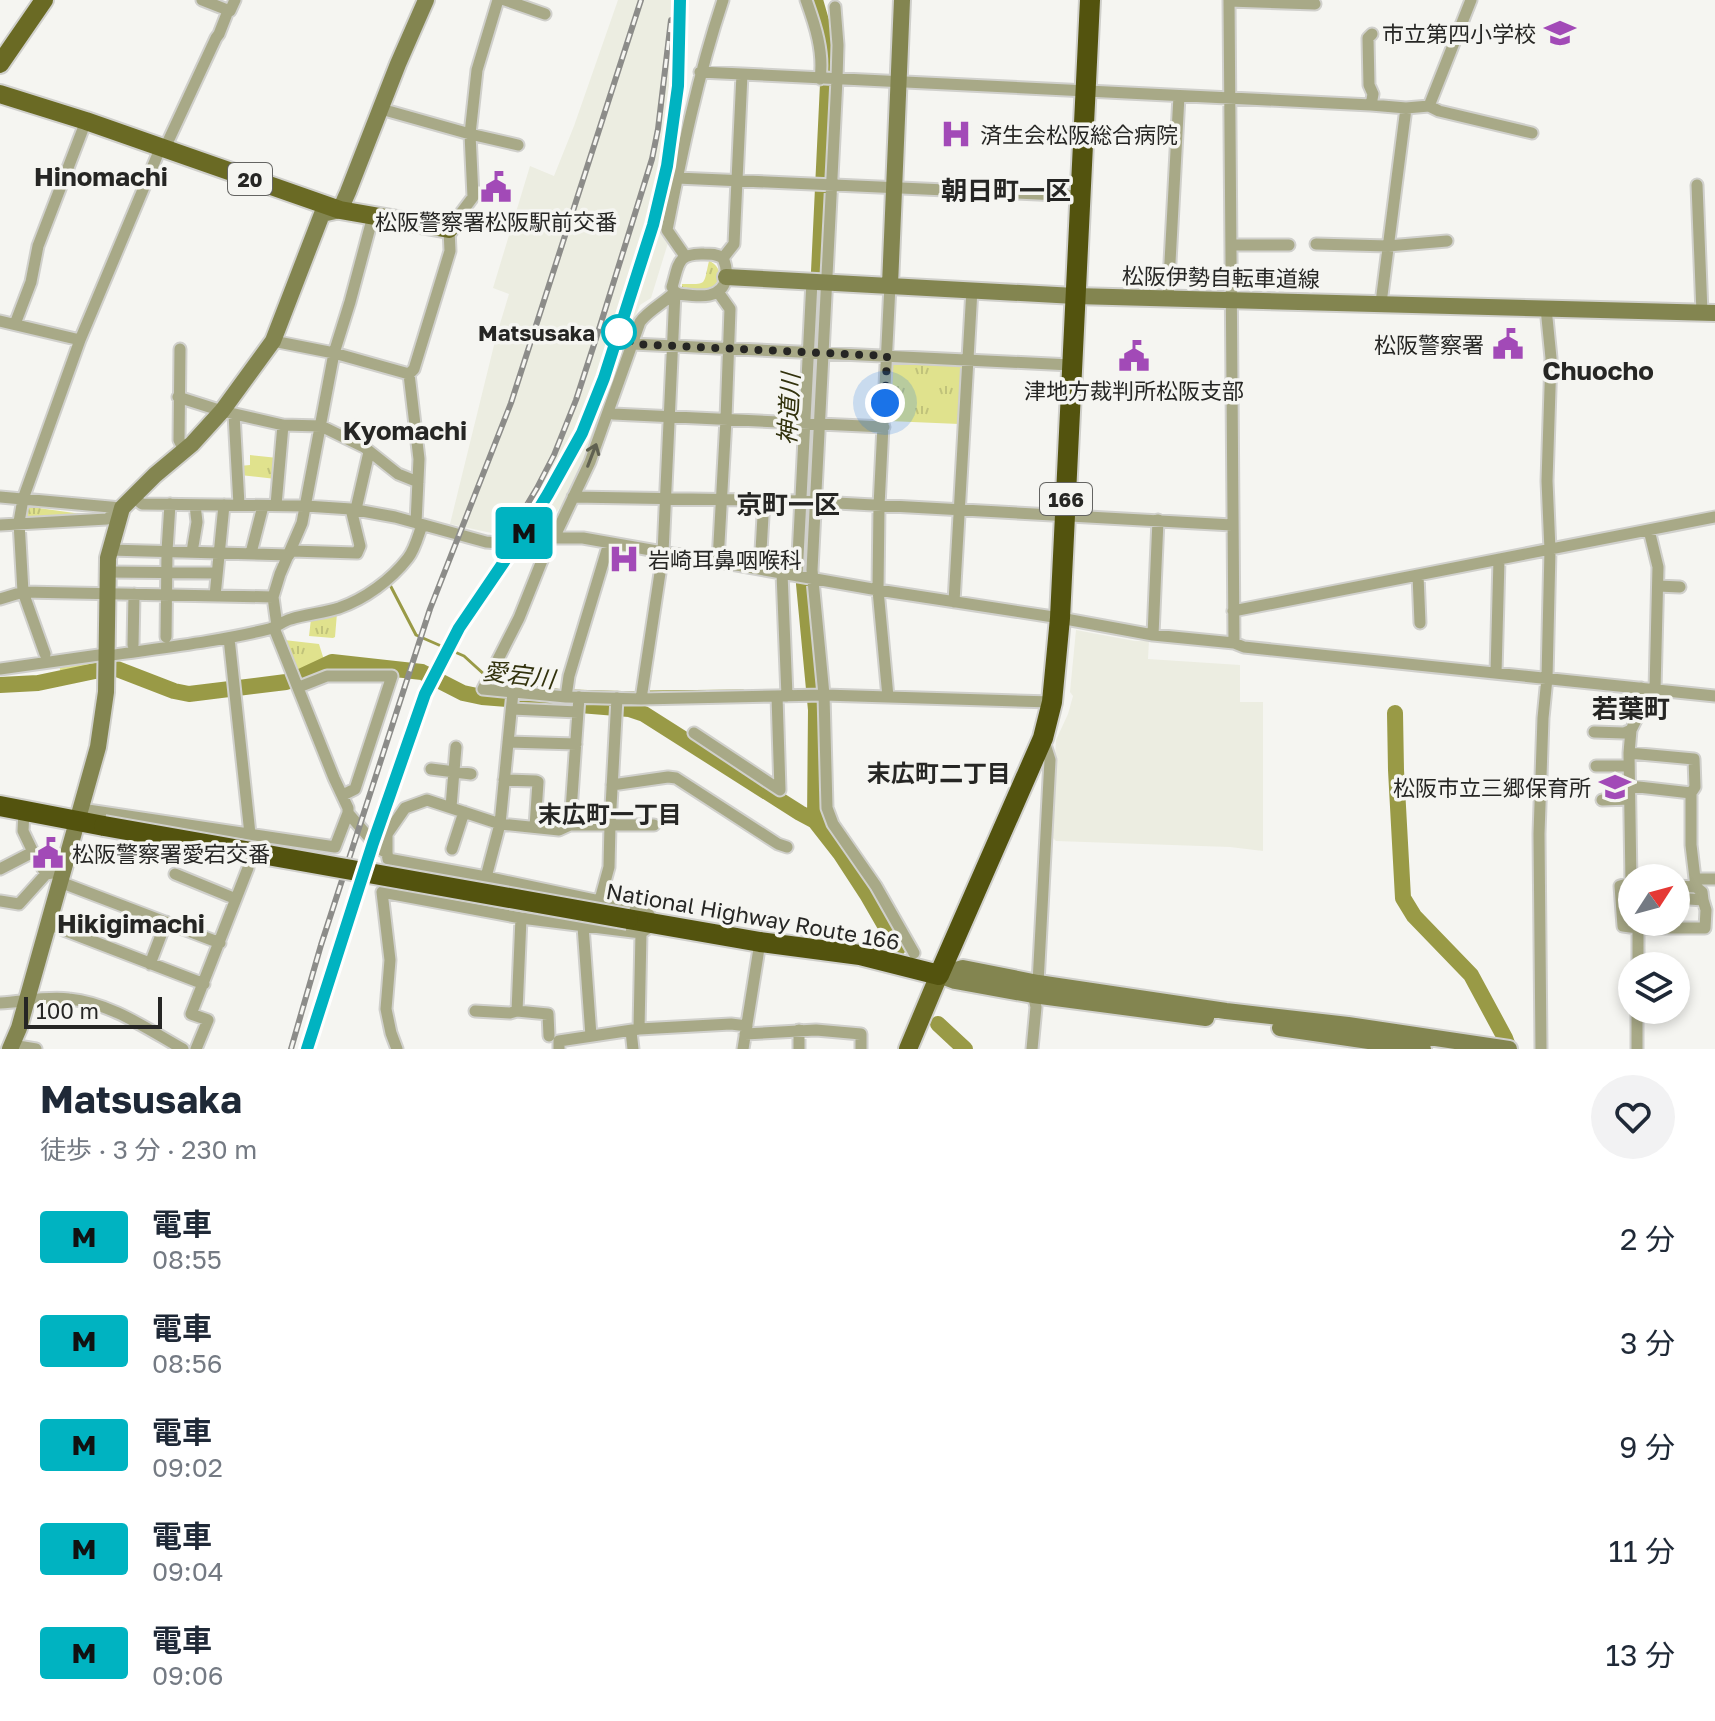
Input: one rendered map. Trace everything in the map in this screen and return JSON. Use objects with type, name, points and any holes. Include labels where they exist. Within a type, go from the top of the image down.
[{"type":"highway","name":"166","points":[[939,975],[1043,738],[1052,702],[1066,516],[1090,0]]},
{"type":"highway","name":"National Highway Route 166","points":[[0,806],[79,815],[104,826],[641,925],[860,955],[939,975]]},
{"type":"main road","points":[[0,64],[44,0]]},
{"type":"main road","name":"20","points":[[0,94],[340,210],[449,229]]},
{"type":"main road","points":[[908,1049],[939,975]]},
{"type":"street","points":[[45,654],[23,592],[19,522],[23,499],[80,340],[162,149],[232,5],[202,0]]},
{"type":"street","points":[[0,525],[107,519],[228,412],[273,341],[322,214],[340,210],[426,0]]},
{"type":"street","points":[[409,374],[414,369],[450,251],[449,229],[473,197],[470,134],[477,70],[498,0]]},
{"type":"street","points":[[505,0],[545,14]]},
{"type":"street","points":[[685,256],[667,230],[700,72],[723,0]]},
{"type":"street","points":[[806,0],[819,42],[821,70],[828,79]]},
{"type":"street","points":[[888,697],[878,590],[879,506],[902,0]]},
{"type":"street","points":[[1429,106],[1471,0]]},
{"type":"street","points":[[1234,643],[1229,1],[1315,4]]},
{"type":"street","points":[[835,7],[838,45],[828,79],[826,185],[819,282],[808,352],[805,423],[812,578],[823,695],[827,808],[829,816],[876,886],[914,953]]},
{"type":"street","points":[[1371,105],[1373,94],[1369,85],[1368,38],[1372,34]]},
{"type":"street","points":[[700,72],[1406,108],[1429,106],[1532,133]]},
{"type":"street","points":[[723,258],[734,244],[742,74]]},
{"type":"street","points":[[1168,299],[1179,96]]},
{"type":"street","points":[[1381,303],[1406,108]]},
{"type":"street","points":[[381,109],[518,145]]},
{"type":"street","points":[[15,324],[31,282],[38,246],[86,121]]},
{"type":"street","points":[[677,178],[1081,196]]},
{"type":"street","points":[[1697,185],[1709,313]]},
{"type":"street","points":[[79,815],[335,847],[348,808],[276,627],[273,597],[302,523],[334,353],[373,216]]},
{"type":"street","points":[[1316,244],[1388,246],[1447,241]]},
{"type":"street","points":[[1231,245],[1289,245]]},
{"type":"street","points":[[642,695],[663,553],[675,292],[672,287],[680,259],[685,256],[716,254],[726,262],[725,283],[718,292],[711,296],[675,292]]},
{"type":"street","name":"松阪伊勢自転車道線","points":[[726,277],[1075,296],[1709,313]]},
{"type":"street","points":[[798,576],[820,424],[823,353],[819,282]]},
{"type":"street","points":[[954,602],[972,289]]},
{"type":"street","points":[[570,825],[578,705],[566,693],[483,689],[590,462],[640,322],[675,292]]},
{"type":"street","points":[[718,292],[730,309],[718,561]]},
{"type":"street","points":[[1541,1049],[1539,834],[1550,550],[1547,481],[1551,358],[1546,308]]},
{"type":"street","points":[[0,321],[80,340]]},
{"type":"street","points":[[273,341],[334,353],[409,374]]},
{"type":"street","points":[[633,344],[1071,365]]},
{"type":"street","points":[[180,349],[179,440],[184,450]]},
{"type":"street","points":[[0,669],[106,662],[229,638],[337,608],[382,584],[413,550],[419,524],[419,459],[409,374]]},
{"type":"street","points":[[178,397],[283,425],[321,426],[364,447],[398,474],[418,482]]},
{"type":"street","points":[[228,412],[239,505]]},
{"type":"street","points":[[608,412],[884,427]]},
{"type":"street","points":[[276,505],[283,425]]},
{"type":"street","points":[[109,550],[357,553],[360,546],[353,509],[369,452]]},
{"type":"street","points":[[0,497],[108,508],[127,503],[353,509],[486,542],[513,544],[552,538],[583,538],[1153,635],[1715,696]]},
{"type":"street","points":[[573,497],[764,499],[1232,525]]},
{"type":"street","points":[[760,568],[764,499]]},
{"type":"street","points":[[36,1049],[11,1047],[48,924],[57,876],[79,815],[100,736],[106,692],[109,550],[127,503]]},
{"type":"street","points":[[166,637],[170,504]]},
{"type":"street","points":[[186,596],[197,522],[195,505]]},
{"type":"street","points":[[215,596],[224,505]]},
{"type":"street","points":[[251,553],[263,506]]},
{"type":"street","points":[[1233,611],[1715,517]]},
{"type":"street","points":[[1153,635],[1158,520]]},
{"type":"street","points":[[1649,530],[1658,567],[1655,690]]},
{"type":"street","points":[[566,693],[609,543]]},
{"type":"street","points":[[1496,673],[1499,559]]},
{"type":"street","points":[[107,572],[216,573]]},
{"type":"street","points":[[694,733],[780,790],[784,693],[782,573]]},
{"type":"street","points":[[1418,575],[1420,623]]},
{"type":"street","points":[[1658,586],[1680,587]]},
{"type":"street","points":[[0,599],[23,592],[273,597]]},
{"type":"street","points":[[133,645],[134,594]]},
{"type":"street","points":[[196,1049],[208,1020],[191,1014],[248,868],[250,834],[229,638]]},
{"type":"street","points":[[296,682],[327,676],[392,676],[355,789],[343,795]]},
{"type":"street","points":[[1631,864],[1629,753],[1641,688]]},
{"type":"street","points":[[486,877],[500,824],[513,692]]},
{"type":"street","points":[[511,708],[578,705],[642,695],[784,693],[1052,702]]},
{"type":"street","points":[[600,900],[609,867],[617,699]]},
{"type":"street","points":[[1594,732],[1624,733],[1631,730]]},
{"type":"street","points":[[1032,1049],[1050,760],[1043,738]]},
{"type":"street","points":[[508,742],[576,744]]},
{"type":"street","points":[[451,807],[456,747]]},
{"type":"street","points":[[1629,753],[1694,759],[1691,845],[1695,883],[1702,892],[1706,910],[1705,928],[1690,928]]},
{"type":"street","points":[[1596,766],[1629,766]]},
{"type":"street","points":[[431,769],[471,774]]},
{"type":"street","points":[[612,785],[676,778],[787,847]]},
{"type":"street","points":[[504,780],[538,782],[535,827]]},
{"type":"street","points":[[1630,786],[1691,793]]},
{"type":"street","points":[[1602,800],[1629,799]]},
{"type":"street","points":[[397,1049],[386,1009],[390,960],[382,892],[387,834],[405,808],[427,800],[500,824],[559,830],[570,825],[654,825]]},
{"type":"street","points":[[24,811],[23,831],[33,852],[57,876],[220,943]]},
{"type":"street","points":[[452,849],[464,812]]},
{"type":"street","points":[[348,813],[387,856],[647,911],[641,925],[633,1049]]},
{"type":"street","points":[[0,869],[33,852]]},
{"type":"street","points":[[175,874],[236,899]]},
{"type":"street","points":[[0,901],[19,904],[57,876]]},
{"type":"street","points":[[1690,884],[1715,879]]},
{"type":"street","points":[[382,892],[521,918],[583,926],[641,925]]},
{"type":"street","points":[[1690,899],[1703,900]]},
{"type":"street","points":[[517,1011],[521,918]]},
{"type":"street","points":[[150,964],[166,922]]},
{"type":"street","points":[[48,924],[204,984]]},
{"type":"street","points":[[583,926],[591,1036]]},
{"type":"street","points":[[743,1049],[760,942]]},
{"type":"street","points":[[939,975],[963,968],[1036,989],[1226,1011],[1347,1037],[1423,1049]]},
{"type":"street","points":[[0,1003],[65,998],[106,1007],[183,1049]]},
{"type":"street","points":[[475,1011],[548,1014],[549,1036]]},
{"type":"street","points":[[559,1049],[559,1041],[591,1036],[731,1024],[746,1030],[830,1030],[861,1034],[861,1049]]},
{"type":"street","points":[[1637,1024],[1637,1049]]},
{"type":"street","points":[[799,1030],[799,1049]]},
{"type":"street","points":[[608,1034],[610,1049]]},
{"type":"street","points":[[1347,1037],[1504,1048]]},
{"type":"shaded area","points":[[618,0],[685,0],[682,112],[660,225],[668,243],[651,298],[640,305],[608,386],[593,440],[568,497],[552,518],[532,531],[510,537],[450,524],[509,294],[493,288],[530,166],[554,176]]},
{"type":"shaded area","points":[[1076,630],[1149,641],[1148,659],[1240,665],[1240,702],[1263,702],[1263,851],[1230,847],[1056,841],[1050,835],[1056,740],[1073,696],[1070,692]]},
{"type":"green space","points":[[709,261],[716,266],[719,274],[714,285],[704,290],[682,287],[682,284],[703,282]]},
{"type":"green space","points":[[896,359],[960,363],[964,367],[959,424],[889,421],[892,362]]},
{"type":"green space","points":[[250,455],[278,458],[276,479],[240,475],[239,466],[250,465]]},
{"type":"green space","points":[[31,507],[96,516],[23,519]]},
{"type":"green space","points":[[337,613],[335,637],[309,636],[311,619]]},
{"type":"green space","points":[[284,640],[319,644],[324,660],[298,670]]},
{"type":"green space","points":[[97,659],[97,668],[61,675],[59,664]]},
{"type":"waterway","name":"神道川","points":[[815,0],[827,42],[828,84],[804,584],[816,710],[815,821]]},
{"type":"waterway","points":[[389,583],[416,635],[464,656],[486,676]]},
{"type":"waterway","name":"愛宕川","points":[[0,685],[38,683],[117,669],[189,694],[286,682],[332,662],[422,672],[463,693],[482,697],[629,709],[644,714],[815,821],[840,853],[898,948]]},
{"type":"waterway","points":[[492,681],[563,691]]},
{"type":"waterway","points":[[571,691],[639,693]]},
{"type":"waterway","points":[[647,692],[743,691]]},
{"type":"waterway","points":[[1395,713],[1403,898],[1414,916],[1471,975],[1509,1049]]},
{"type":"waterway","name":"愛宕川","points":[[938,1024],[965,1049]]},
{"type":"railway","points":[[291,1049],[321,945],[430,609],[511,403],[641,0]]},
{"type":"railway","points":[[307,1049],[425,694],[459,628],[548,494],[582,433],[604,378],[653,225],[667,166],[678,86],[680,0]]},
{"type":"railway","points":[[505,542],[554,455],[600,326],[652,159],[671,20]]},
{"type":"train","name":"M","points":[[307,1049],[425,694],[459,628],[529,525],[567,462],[604,378],[653,225],[667,166],[678,86],[680,0]]},
{"type":"place","name":"市立第四小学校","points":[[1560,33]]},
{"type":"place","name":"済生会松阪総合病院","points":[[956,134]]},
{"type":"place","name":"松阪警察署松阪駅前交番","points":[[496,187]]},
{"type":"place","name":"Matsusaka","points":[[619,332]]},
{"type":"place","name":"松阪警察署","points":[[1508,344]]},
{"type":"place","name":"津地方裁判所松阪支部","points":[[1134,356]]},
{"type":"place","name":"岩崎耳鼻咽喉科","points":[[624,559]]},
{"type":"place","name":"松阪市立三郷保育所","points":[[1615,787]]},
{"type":"place","name":"松阪警察署愛宕交番","points":[[48,853]]},
{"type":"district","name":"Hinomachi","points":[[101,176]]},
{"type":"district","name":"朝日町一区","points":[[1006,190]]},
{"type":"district","name":"Chuocho","points":[[1598,370]]},
{"type":"district","name":"Kyomachi","points":[[405,430]]},
{"type":"district","name":"京町一区","points":[[788,504]]},
{"type":"district","name":"若葉町","points":[[1631,708]]},
{"type":"district","name":"末広町二丁目","points":[[939,772]]},
{"type":"district","name":"末広町一丁目","points":[[610,813]]},
{"type":"district","name":"Hikigimachi","points":[[131,923]]},
{"type":"route","points":[[619,332],[633,344],[887,356],[885,403]]}]
